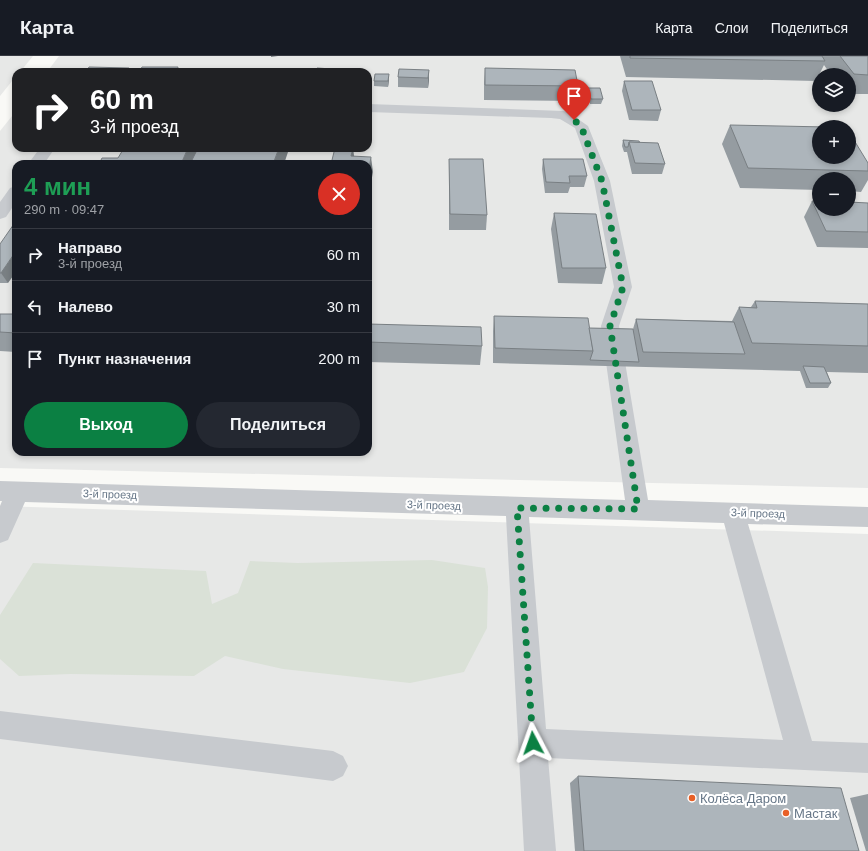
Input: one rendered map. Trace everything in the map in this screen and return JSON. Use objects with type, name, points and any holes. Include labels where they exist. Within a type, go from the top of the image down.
[{"type":"street","points":[[372,108],[563,115],[574,120],[581,126],[602,181],[623,287],[610,326],[638,509]]},
{"type":"street","points":[[0,214],[12,197]]},
{"type":"street","points":[[0,532],[9,491]]},
{"type":"street","name":"3-й проезд","points":[[9,491],[517,508],[638,509],[868,517]]},
{"type":"street","points":[[517,508],[540,851]]},
{"type":"street","points":[[733,513],[802,755]]},
{"type":"street","points":[[0,725],[333,766]]},
{"type":"street","points":[[533,743],[868,758]]},
{"type":"shaded area","points":[[0,56],[33,56],[23,68],[12,68],[12,81],[0,96]]},
{"type":"shaded area","points":[[59,56],[868,56],[868,488],[0,468],[0,131],[12,116],[12,152],[372,152],[372,68],[50,68]]},
{"type":"shaded area","points":[[0,506],[868,534],[868,851],[0,851]]},
{"type":"shaded area","points":[[432,560],[485,568],[488,587],[487,628],[464,672],[410,683],[283,669],[225,656],[194,676],[71,674],[19,676],[0,659],[0,615],[33,563],[206,571],[212,604],[238,593],[250,561],[298,563]]},
{"type":"building","points":[[630,56],[822,56],[825,61],[630,58]]},
{"type":"building","points":[[840,56],[868,56],[868,75],[856,74],[856,68],[849,68]]},
{"type":"building","points":[[89,67],[129,68],[88,68]]},
{"type":"building","points":[[142,67],[178,67],[178,68]]},
{"type":"building","points":[[485,68],[575,70],[578,86],[485,85]]},
{"type":"building","points":[[399,69],[429,70],[428,78],[398,77]]},
{"type":"building","points":[[375,74],[389,74],[388,81],[374,81]]},
{"type":"building","points":[[624,81],[652,81],[661,110],[632,110]]},
{"type":"building","points":[[588,88],[600,88],[603,99],[591,99]]},
{"type":"building","points":[[730,125],[812,127],[812,164],[856,164],[856,143],[868,163],[868,171],[748,168]]},
{"type":"building","points":[[623,140],[639,141],[640,143],[629,142],[628,147],[625,147]]},
{"type":"building","points":[[629,142],[658,143],[665,164],[635,163]]},
{"type":"building","points":[[122,152],[186,152],[183,160],[101,160],[102,158],[118,158]]},
{"type":"building","points":[[196,152],[278,152],[274,160],[192,160]]},
{"type":"building","points":[[334,152],[352,152],[351,156],[371,157],[370,160],[332,160]]},
{"type":"building","points":[[449,159],[483,159],[487,215],[450,214]]},
{"type":"building","points":[[543,159],[583,159],[587,176],[569,176],[570,183],[546,182]]},
{"type":"building","points":[[856,202],[868,203],[868,232],[826,231],[819,216],[856,216]]},
{"type":"building","points":[[554,213],[596,214],[606,268],[562,268]]},
{"type":"building","points":[[12,227],[12,257],[1,273],[0,273],[0,244]]},
{"type":"building","points":[[755,301],[868,304],[868,346],[752,343],[739,307],[757,308]]},
{"type":"building","points":[[0,314],[12,314],[12,333],[0,332]]},
{"type":"building","points":[[494,316],[588,318],[593,351],[495,348]]},
{"type":"building","points":[[636,319],[734,322],[745,354],[643,352]]},
{"type":"building","points":[[372,324],[481,327],[482,346],[372,342]]},
{"type":"building","points":[[589,328],[633,329],[639,362],[590,360],[593,351]]},
{"type":"building","points":[[803,366],[824,367],[831,383],[810,383]]},
{"type":"building","points":[[578,776],[841,788],[859,851],[584,851]]},
{"type":"place","name":"Колёса Даром","points":[[692,798]]},
{"type":"place","name":"Мастак","points":[[786,813]]},
{"type":"route","points":[[533,743],[517,508],[638,509],[610,326],[623,287],[602,181],[581,126],[574,120]]}]
